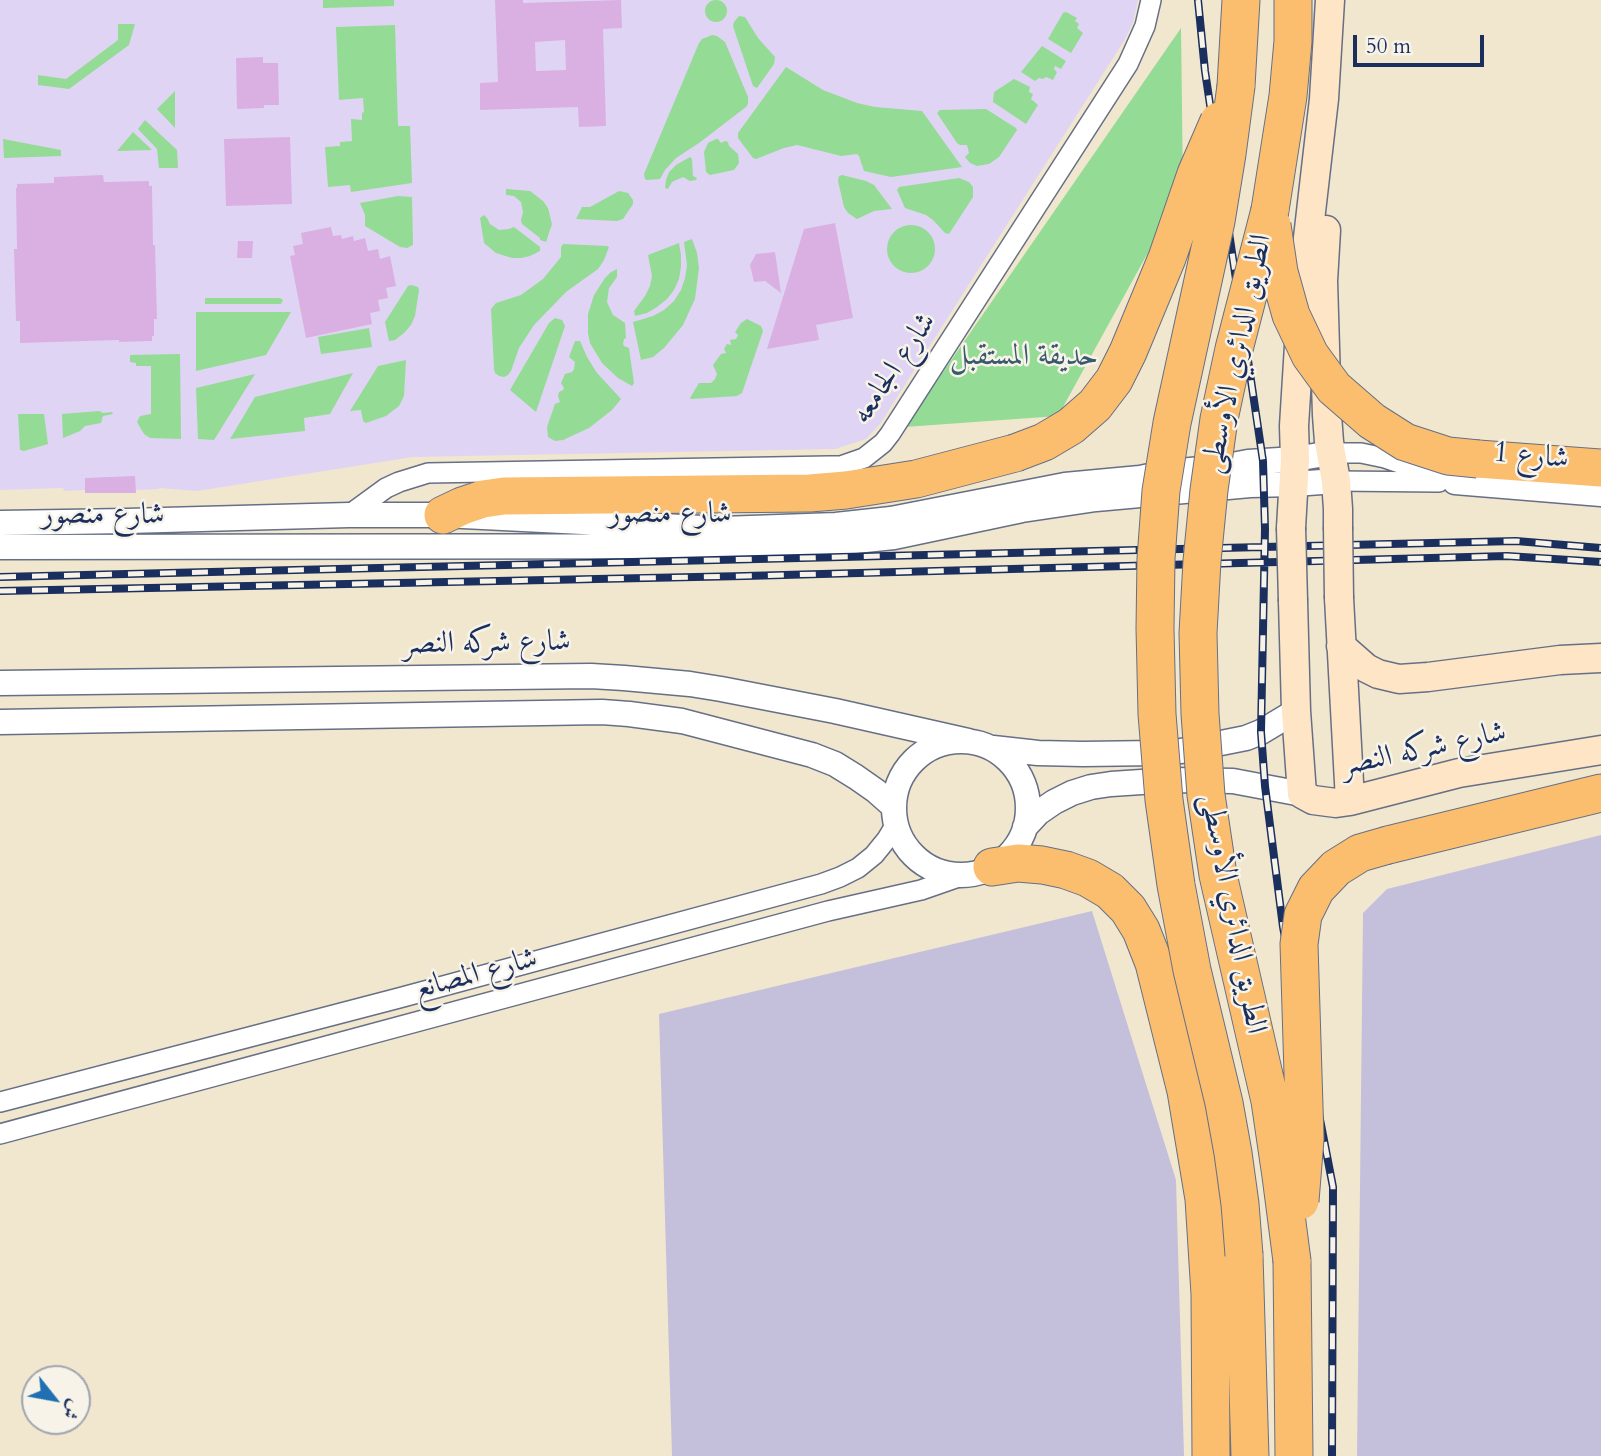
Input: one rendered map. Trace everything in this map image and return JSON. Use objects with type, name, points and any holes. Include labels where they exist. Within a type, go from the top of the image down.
[{"type":"highway","name":"الطريق الدائري الأوسطى","points":[[1241,0],[1236,86],[1227,153],[1216,221],[1172,423],[1166,464],[1156,559],[1155,628],[1157,714],[1175,885],[1224,1103],[1240,1204],[1250,1456]]},
{"type":"highway","name":"الطريق الدائري الأوسطى","points":[[1293,0],[1289,96],[1270,210],[1219,419],[1202,561],[1198,633],[1206,795],[1218,875],[1270,1101],[1282,1175],[1292,1261],[1294,1456]]},
{"type":"highway","points":[[443,515],[483,499],[504,496],[810,493],[846,490],[916,479],[1015,453],[1044,442],[1071,426],[1094,405],[1114,380],[1167,258],[1204,154],[1236,86]]},
{"type":"highway","points":[[1270,210],[1279,272],[1291,314],[1310,355],[1334,388],[1372,421],[1405,442],[1448,456],[1466,471],[1601,467]]},
{"type":"highway","points":[[1292,1261],[1305,1139],[1299,944],[1303,915],[1317,889],[1336,868],[1360,853],[1601,793]]},
{"type":"highway","points":[[980,870],[1018,863],[1066,870],[1088,878],[1110,891],[1128,909],[1141,930],[1154,963],[1186,1091],[1204,1199],[1210,1294],[1211,1456]]},
{"type":"main road","points":[[1302,794],[1291,528],[1294,436],[1303,281],[1324,99],[1330,0]]},
{"type":"main road","points":[[1346,0],[1341,98],[1331,177],[1323,281],[1328,428],[1338,509],[1339,598],[1350,802]]},
{"type":"main road","points":[[1342,646],[1366,668],[1399,679],[1560,660],[1601,658]]},
{"type":"main road","name":"شارع شركه النصر","points":[[1302,794],[1327,803],[1350,802],[1459,774],[1601,750]]},
{"type":"street","name":"شارع الجامعه","points":[[349,515],[386,488],[428,473],[829,466],[853,463],[864,458],[890,434],[1128,64],[1145,26],[1151,0]]},
{"type":"street","name":"شارع 1","points":[[1333,467],[1361,453],[1601,494]]},
{"type":"street","name":"شارع منصور","points":[[0,523],[443,515],[722,529],[836,525],[905,517],[1065,485],[1140,478],[1248,462],[1294,472]]},
{"type":"street","name":"شارع منصور","points":[[0,547],[807,546],[894,537],[1074,501],[1250,485],[1294,472],[1333,467]]},
{"type":"street","name":"شارع 1","points":[[1333,467],[1466,471]]},
{"type":"street","name":"شارع شركه النصر","points":[[0,683],[613,677],[690,684],[835,711],[968,741]]},
{"type":"street","points":[[895,816],[899,783],[905,772],[921,754],[943,743],[968,741],[993,748],[1060,754],[1181,751],[1246,738],[1297,711]]},
{"type":"street","points":[[0,722],[574,713],[629,714],[682,721],[812,755],[835,764],[876,791],[895,816],[906,846],[922,862],[944,872],[980,870],[1012,850],[1024,827],[1027,814],[1025,788],[1012,765],[993,748]]},
{"type":"street","name":"شارع شركه النصر","points":[[1024,827],[1038,813],[1063,797],[1091,787],[1111,784],[1233,780],[1302,794]]},
{"type":"street","name":"شارع المصانع","points":[[0,1102],[400,998],[840,877],[874,855],[887,839],[895,816]]},
{"type":"street","name":"شارع المصانع","points":[[0,1133],[828,911],[921,890],[980,870]]},
{"type":"street","points":[[400,998],[405,1024]]},
{"type":"shaded area","points":[[0,0],[1138,0],[1133,23],[1124,41],[880,424],[866,439],[835,449],[413,457],[197,491],[159,488],[136,490],[135,493],[85,493],[85,490],[64,491],[63,488],[0,490]]},
{"type":"shaded area","points":[[1601,835],[1601,1456],[1357,1456],[1363,913],[1387,889]]},
{"type":"shaded area","points":[[1092,911],[1176,1180],[1184,1456],[672,1456],[659,1014]]},
{"type":"green space","points":[[323,0],[394,0],[394,6],[323,8]]},
{"type":"green space","points":[[716,0],[726,7],[727,11],[720,21],[716,22],[706,15],[705,11],[712,1]]},
{"type":"green space","points":[[1066,12],[1077,18],[1077,28],[1083,33],[1071,53],[1048,39]]},
{"type":"green space","points":[[739,16],[745,17],[758,38],[775,57],[774,64],[757,88],[753,86],[733,26]]},
{"type":"green space","points":[[118,24],[135,24],[129,45],[69,89],[38,85],[38,75],[66,79],[118,40]]},
{"type":"green space","points":[[395,25],[398,126],[410,126],[412,183],[351,192],[350,185],[328,187],[325,147],[340,146],[340,142],[352,141],[351,119],[362,120],[364,112],[363,98],[339,100],[336,27]]},
{"type":"green space","name":"حديقة المستقبل","points":[[1181,28],[1183,189],[1058,416],[905,427]]},
{"type":"green space","points":[[712,35],[725,42],[748,97],[748,104],[676,158],[660,179],[647,180],[644,174],[699,43]]},
{"type":"green space","points":[[1042,46],[1066,61],[1061,69],[1055,66],[1057,72],[1053,80],[1046,77],[1035,81],[1021,72]]},
{"type":"green space","points":[[786,67],[823,90],[857,103],[922,111],[962,167],[891,177],[864,171],[857,154],[841,156],[797,145],[753,158],[738,138],[738,133]]},
{"type":"green space","points":[[1014,79],[1030,87],[1029,92],[1033,94],[1031,99],[1038,105],[1026,124],[993,102],[994,92]]},
{"type":"green space","points":[[175,91],[175,128],[157,109]]},
{"type":"green space","points":[[986,109],[1017,130],[999,157],[989,164],[977,166],[965,157],[969,153],[967,145],[957,143],[937,113],[940,110]]},
{"type":"green space","points":[[145,120],[177,150],[178,168],[159,168],[157,149],[138,129]]},
{"type":"green space","points":[[133,132],[152,150],[117,151]]},
{"type":"green space","points":[[3,139],[61,150],[61,156],[4,158]]},
{"type":"green space","points":[[716,139],[721,143],[728,142],[738,154],[739,163],[734,170],[710,175],[706,172],[704,152],[708,143]]},
{"type":"green space","points":[[690,157],[696,180],[690,181],[683,177],[672,182],[668,189],[665,188],[669,172]]},
{"type":"green space","points":[[842,175],[874,185],[892,209],[874,211],[857,219],[848,213],[838,181]]},
{"type":"green space","points":[[959,178],[973,187],[973,197],[949,234],[926,215],[905,208],[897,190],[899,187]]},
{"type":"green space","points":[[506,189],[530,191],[543,201],[548,208],[552,224],[546,242],[522,224],[521,202],[514,196],[506,195]]},
{"type":"green space","points":[[619,191],[628,193],[633,200],[623,219],[576,219],[582,207],[590,207]]},
{"type":"green space","points":[[398,196],[412,197],[413,245],[407,248],[400,247],[365,226],[365,215],[360,203]]},
{"type":"green space","points":[[484,215],[490,224],[499,230],[514,227],[540,247],[540,251],[521,258],[496,253],[484,243],[480,218]]},
{"type":"green space","points":[[911,225],[928,232],[935,249],[928,266],[911,273],[894,266],[887,249],[894,232]]},
{"type":"green space","points":[[692,239],[699,268],[695,299],[683,325],[664,348],[653,357],[641,360],[633,322],[653,316],[674,301],[685,278],[687,265],[684,242]]},
{"type":"green space","points":[[679,243],[681,267],[674,290],[657,307],[635,316],[634,311],[650,286],[652,276],[648,255]]},
{"type":"green space","points":[[563,244],[609,247],[598,269],[566,292],[534,325],[519,348],[511,371],[504,377],[499,376],[494,369],[491,309],[496,303],[521,295],[543,279],[561,257]]},
{"type":"green space","points":[[617,269],[617,277],[609,288],[607,302],[613,315],[625,323],[626,338],[623,344],[629,348],[634,383],[632,386],[618,378],[602,363],[590,343],[588,333],[588,314],[594,295],[605,278]]},
{"type":"green space","points":[[411,285],[419,290],[415,316],[404,333],[389,341],[385,322]]},
{"type":"green space","points":[[205,298],[283,300],[281,304],[205,304]]},
{"type":"green space","points":[[196,312],[291,312],[266,355],[196,371]]},
{"type":"green space","points":[[555,318],[562,320],[565,326],[536,412],[510,390],[549,323]]},
{"type":"green space","points":[[747,319],[761,326],[763,331],[742,393],[737,396],[691,399],[699,383],[711,383],[715,379],[717,374],[713,365],[721,354],[726,353],[724,349],[727,344],[731,345],[730,340],[736,339],[738,335],[735,332]]},
{"type":"green space","points":[[369,328],[372,347],[321,354],[318,337]]},
{"type":"green space","points":[[575,341],[580,341],[597,373],[621,399],[612,410],[589,428],[555,441],[548,437],[547,427],[555,404],[560,402],[558,396],[564,388],[561,383],[565,374],[574,369],[575,362],[569,357]]},
{"type":"green space","points":[[180,354],[181,439],[150,438],[144,434],[137,422],[140,416],[151,414],[151,366],[136,366],[136,363],[130,362],[130,355]]},
{"type":"green space","points":[[406,360],[404,396],[399,406],[386,416],[366,423],[361,410],[350,411],[378,366]]},
{"type":"green space","points":[[353,373],[330,414],[304,418],[305,431],[230,439],[255,397]]},
{"type":"green space","points":[[255,374],[214,440],[198,439],[196,388]]},
{"type":"green space","points":[[99,411],[113,414],[103,416],[101,423],[85,426],[63,438],[62,414]]},
{"type":"green space","points":[[18,414],[44,414],[48,444],[20,450]]},
{"type":"building","points":[[495,0],[523,0],[523,3],[621,0],[622,28],[603,29],[606,126],[579,127],[578,107],[480,110],[480,83],[498,82]],"holes":[[[565,40],[566,70],[536,71],[535,42]]]},
{"type":"building","points":[[263,57],[263,63],[278,63],[279,105],[237,109],[236,58]]},
{"type":"building","points":[[290,137],[292,204],[226,206],[224,139]]},
{"type":"building","points":[[103,175],[104,182],[149,181],[149,186],[152,186],[157,319],[154,319],[152,341],[20,343],[20,321],[16,321],[14,249],[17,249],[17,184],[54,183],[54,177]]},
{"type":"building","points":[[835,223],[853,318],[816,325],[819,340],[767,349],[804,229]]},
{"type":"building","points":[[331,227],[333,236],[341,235],[342,239],[353,236],[354,241],[365,238],[368,251],[378,249],[380,259],[390,256],[396,286],[386,288],[388,298],[378,300],[380,311],[370,313],[372,324],[306,338],[290,256],[295,255],[293,246],[303,244],[301,233]]},
{"type":"building","points":[[238,241],[253,241],[252,258],[237,258]]},
{"type":"building","points":[[775,252],[781,293],[765,281],[754,282],[750,265],[756,254]]},
{"type":"building","points":[[135,476],[136,493],[85,493],[85,478]]},
{"type":"railway","points":[[1198,0],[1205,71],[1263,461],[1265,529],[1261,732],[1265,786],[1283,927],[1333,1187],[1332,1456]]},
{"type":"railway","points":[[0,577],[1516,541],[1601,548]]},
{"type":"railway","points":[[0,591],[745,576],[1507,556],[1601,562]]}]
